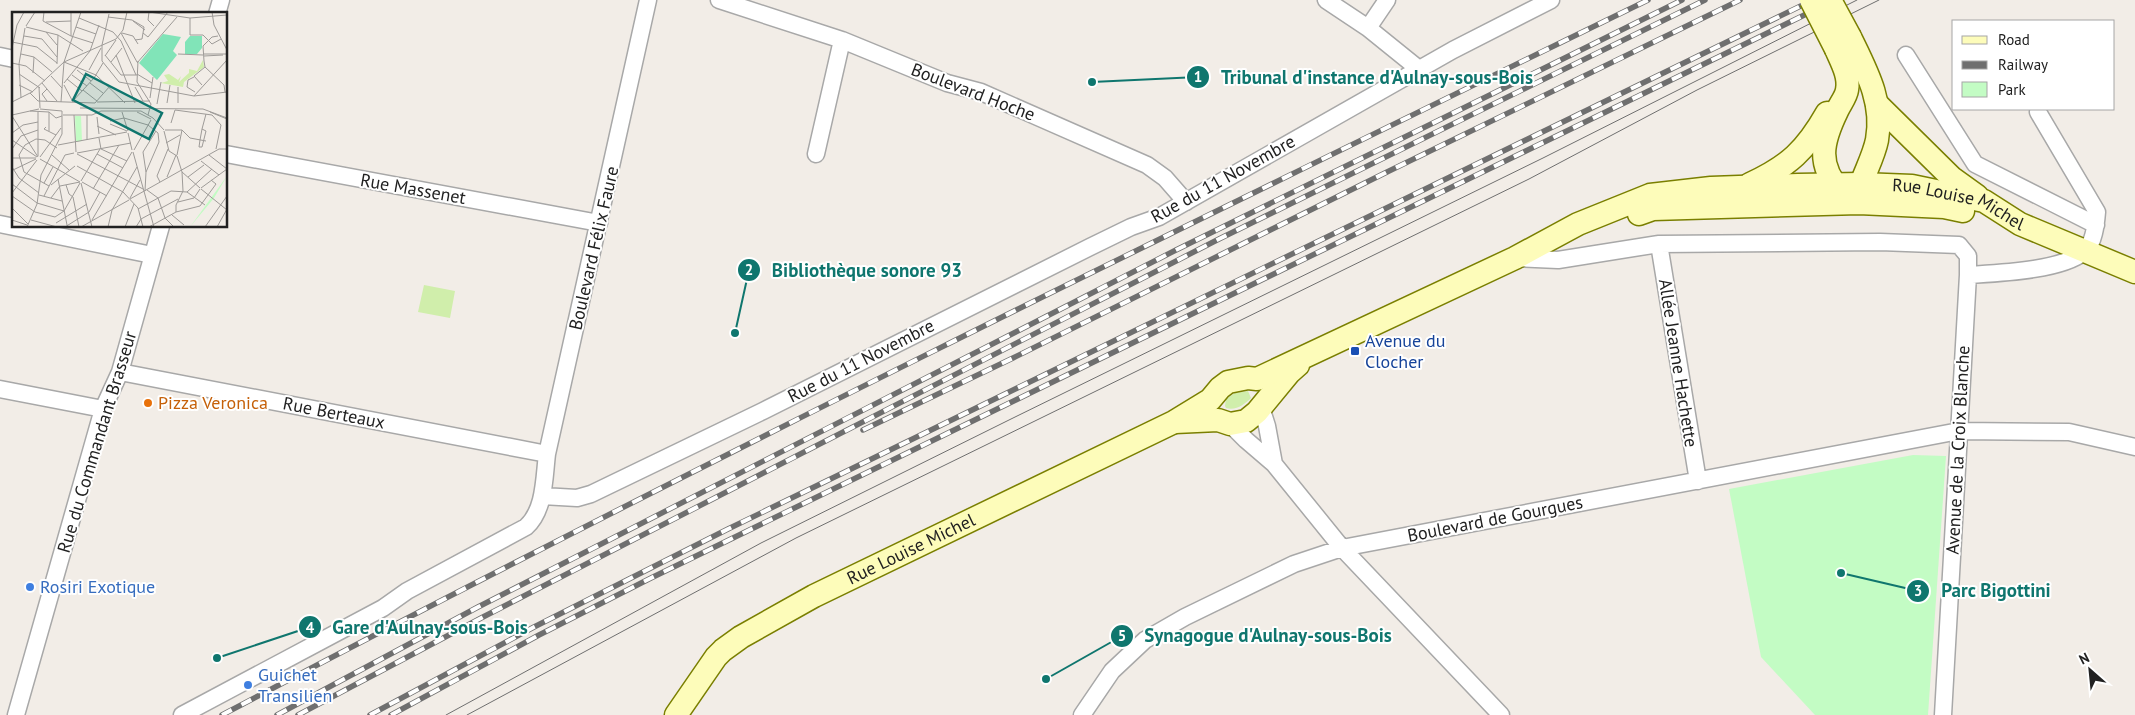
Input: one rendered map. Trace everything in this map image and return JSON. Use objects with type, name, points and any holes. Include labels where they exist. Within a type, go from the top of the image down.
[{"type":"street","name":"Boulevard Félix Faure","points":[[542,496],[547,454],[648,0]]},
{"type":"street","name":"Boulevard Hoche","points":[[720,0],[746,4],[842,40],[947,83],[981,92],[1147,166],[1165,178],[1186,202]]},
{"type":"street","points":[[1326,0],[1368,28],[1420,70]]},
{"type":"street","points":[[1368,28],[1387,0]]},
{"type":"street","name":"Rue du 11 Novembre","points":[[542,496],[577,498],[591,494],[1131,227],[1159,217],[1453,50],[1551,0]]},
{"type":"street","points":[[1811,0],[1843,43],[1872,84],[1877,104],[1877,142],[1850,191],[1826,169],[1823,154],[1829,127],[1848,89],[1843,43],[1830,0]]},
{"type":"street","points":[[816,154],[842,40]]},
{"type":"street","points":[[1906,55],[1975,164],[2096,225]]},
{"type":"street","points":[[1745,187],[1773,174],[1799,155],[1824,118],[1841,88],[1846,74]]},
{"type":"street","points":[[1877,104],[1952,178],[1984,200]]},
{"type":"street","points":[[1968,275],[2024,272],[2065,261],[2085,251],[2096,225],[2097,212],[2038,112]]},
{"type":"street","name":"Rue Massenet","points":[[228,154],[599,223]]},
{"type":"street","name":"Rue Louise Michel","points":[[1220,415],[1220,388],[1228,382],[1248,378],[1258,379],[1519,256],[1578,224],[1650,195],[1711,188],[1745,187],[1850,191],[1912,186],[1984,200],[2020,224]]},
{"type":"street","name":"Rue Louise Michel","points":[[1519,256],[1654,209],[1821,204],[1850,191],[1944,207],[2020,224]]},
{"type":"street","points":[[2020,224],[2135,272]]},
{"type":"street","points":[[20,228],[152,255]]},
{"type":"street","name":"Rue du Commandant Brasseur","points":[[16,715],[103,410],[120,372],[160,228]]},
{"type":"street","name":"Rue Louise Michel","points":[[1519,256],[1558,260],[1659,244],[1880,242],[1959,245],[1968,256],[1968,275]]},
{"type":"street","name":"Allée Jeanne Hachette","points":[[1659,244],[1698,481]]},
{"type":"street","name":"Avenue de la Croix Blanche","points":[[1942,715],[1968,275]]},
{"type":"street","name":"Rue Louise Michel","points":[[676,715],[716,658],[730,644],[741,637],[814,596],[1174,422],[1220,415],[1250,419],[1289,373],[1311,354]]},
{"type":"street","name":"Rue Berteaux","points":[[120,372],[547,454]]},
{"type":"street","points":[[1258,379],[1263,388],[1263,404],[1274,464]]},
{"type":"street","points":[[0,389],[103,410]]},
{"type":"street","points":[[1220,415],[1274,464],[1342,548],[1501,715]]},
{"type":"street","name":"Boulevard de Gourgues","points":[[1082,715],[1112,671],[1145,640],[1294,564],[1342,548],[1959,431],[2069,432],[2135,447]]},
{"type":"street","points":[[182,715],[376,612],[407,591],[526,527],[536,516],[542,496]]},
{"type":"green space","points":[[424,285],[455,291],[450,318],[418,312]]},
{"type":"green space","points":[[1248,391],[1251,398],[1246,403],[1237,408],[1226,408],[1226,399],[1235,393]]},
{"type":"green space","points":[[1913,455],[1946,456],[1928,715],[1815,715],[1761,657],[1729,489]]},
{"type":"tram line","points":[[446,715],[761,543],[1543,158],[1857,0]]},
{"type":"tram line","points":[[467,715],[796,538],[1529,179],[1697,90],[1879,0]]},
{"type":"railway","points":[[222,715],[754,441],[1111,263],[1648,0]]},
{"type":"railway","points":[[277,715],[478,607],[1176,250],[1682,0]]},
{"type":"railway","points":[[298,715],[483,617],[1219,239],[1705,0]]},
{"type":"railway","points":[[863,430],[1740,0]]},
{"type":"railway","points":[[370,715],[534,627],[728,529],[1813,0]]},
{"type":"railway","points":[[391,715],[539,635],[651,578],[1835,0]]},
{"type":"place","name":"Tribunal d'instance d'Aulnay-sous-Bois","points":[[1092,82]]},
{"type":"place","name":"Bibliothèque sonore 93","points":[[735,333]]},
{"type":"place","name":"Avenue du Clocher","points":[[1355,351]]},
{"type":"place","name":"Pizza Veronica","points":[[148,403]]},
{"type":"place","name":"Parc Bigottini","points":[[1841,573]]},
{"type":"place","name":"Rosiri Exotique","points":[[30,587]]},
{"type":"place","name":"Gare d'Aulnay-sous-Bois","points":[[217,658]]},
{"type":"place","name":"Synagogue d'Aulnay-sous-Bois","points":[[1046,679]]},
{"type":"place","name":"Guichet Transilien","points":[[248,685]]}]
